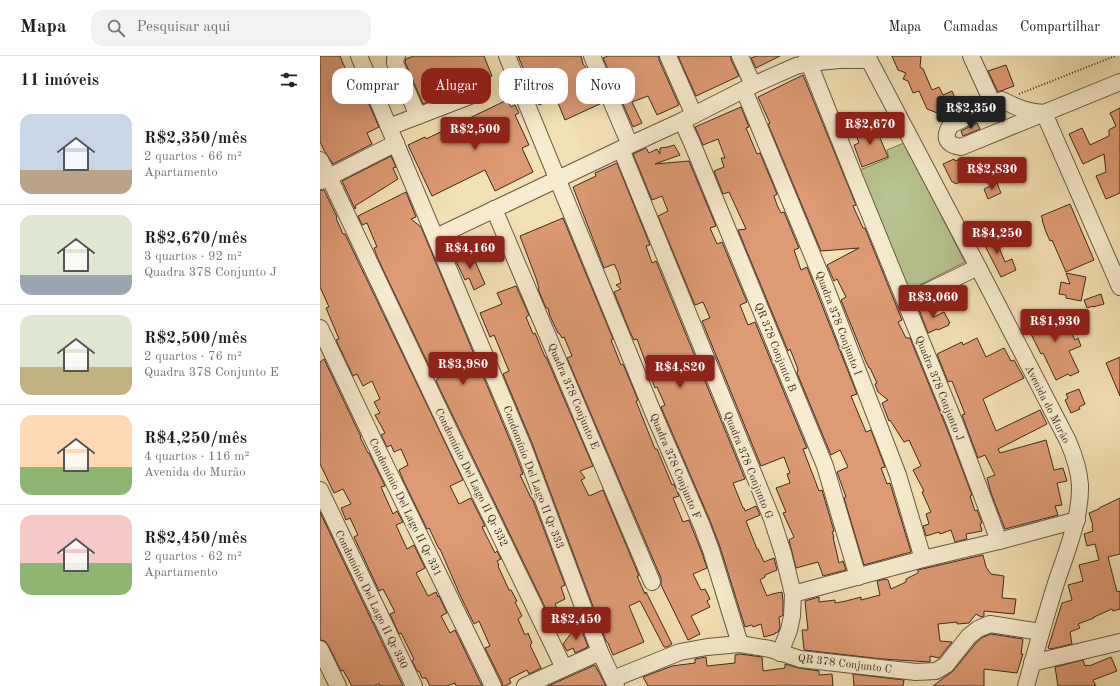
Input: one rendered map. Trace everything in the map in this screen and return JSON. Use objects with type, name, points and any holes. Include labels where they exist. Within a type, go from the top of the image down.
[{"type":"street","name":"Condomínio Del Lago II Qr 333","points":[[359,56],[523,446],[600,652],[614,683]]},
{"type":"street","points":[[397,56],[395,63],[418,116]]},
{"type":"street","name":"Quadra 378 Conjunto F","points":[[507,56],[652,410],[704,532],[740,644]]},
{"type":"street","name":"Quadra 378 Conjunto G","points":[[592,56],[625,147],[772,519],[783,553],[793,594],[792,616],[780,653]]},
{"type":"street","name":"QR 378 Conjunto B","points":[[668,56],[688,118],[698,157],[825,466],[858,577]]},
{"type":"street","name":"Quadra 378 Conjunto I","points":[[740,56],[749,88],[895,468],[923,559]]},
{"type":"street","points":[[971,56],[998,102]]},
{"type":"street","points":[[436,237],[688,118],[806,60],[868,58]]},
{"type":"street","name":"Avenida do Murão","points":[[868,58],[1064,434],[1074,456],[1079,473],[1080,486],[1077,520],[1041,632],[1026,686]]},
{"type":"street","name":"Quadra 378 Conjunto J","points":[[806,60],[956,426],[999,541]]},
{"type":"street","points":[[1044,113],[1029,112],[998,102],[951,125],[947,132],[947,139],[953,145],[961,146],[1044,113],[1120,82]]},
{"type":"street","points":[[389,127],[449,104]]},
{"type":"street","points":[[1044,113],[1120,287]]},
{"type":"street","points":[[325,180],[396,143]]},
{"type":"street","name":"Condomínio Del Lago II Qr 332","points":[[320,160],[325,180],[448,428],[564,668]]},
{"type":"street","name":"Quadra 378 Conjunto E","points":[[494,209],[573,392],[652,582]]},
{"type":"street","points":[[906,302],[978,267]]},
{"type":"street","name":"Condomínio Del Lago II Qr 331","points":[[320,328],[493,686]]},
{"type":"street","name":"Condomínio Del Lago II Qr 330","points":[[320,490],[414,686]]},
{"type":"street","points":[[793,594],[1077,520]]},
{"type":"street","name":"QR 378 Conjunto C","points":[[614,683],[680,652],[700,648],[740,644],[760,647],[800,659],[916,672],[929,672],[936,671],[946,665],[969,636],[978,628],[990,624],[1041,632]]},
{"type":"street","points":[[1032,663],[1120,642]]},
{"type":"street","points":[[320,649],[338,686]]},
{"type":"street","points":[[525,686],[600,652]]},
{"type":"path","points":[[998,102],[1114,56]]},
{"type":"green space","points":[[904,143],[965,262],[908,291],[860,170],[889,158],[887,150]]},
{"type":"building","points":[[320,56],[340,56],[345,68],[332,68],[332,104],[369,104],[379,127],[367,133],[372,144],[333,164],[320,142]]},
{"type":"building","points":[[414,56],[484,56],[489,68],[421,68],[421,99],[413,81],[413,68],[408,68],[405,62],[406,59]]},
{"type":"building","points":[[518,56],[581,56],[583,64],[586,68],[576,68],[576,104],[600,104],[565,120],[558,104],[568,104],[568,68],[523,68]]},
{"type":"building","points":[[608,56],[659,56],[659,60],[679,105],[657,115],[648,96],[635,101],[635,68],[607,68],[603,58]]},
{"type":"building","points":[[678,56],[731,56],[731,60],[739,76],[696,96]]},
{"type":"building","points":[[757,56],[780,56],[756,68],[751,58]]},
{"type":"building","points":[[892,56],[921,56],[920,67],[923,69],[932,90],[939,87],[943,95],[952,91],[960,110],[945,116],[927,109],[919,91],[913,93],[908,81],[903,79],[906,73],[898,70]]},
{"type":"building","points":[[1006,65],[1014,86],[998,92],[988,71]]},
{"type":"building","points":[[803,75],[856,205],[853,206],[863,228],[865,228],[902,320],[898,322],[906,338],[910,338],[972,495],[970,496],[975,511],[977,510],[982,523],[980,524],[982,531],[966,534],[967,539],[955,542],[951,530],[940,534],[939,532],[926,536],[923,526],[929,524],[926,514],[931,512],[922,492],[924,491],[913,470],[921,466],[909,440],[904,442],[890,420],[889,421],[882,403],[888,400],[878,392],[875,384],[877,383],[866,362],[841,300],[846,297],[837,279],[834,281],[827,265],[859,248],[821,251],[768,124],[770,123],[758,97]]},
{"type":"building","points":[[499,104],[509,104],[511,107],[515,105],[519,113],[515,115],[529,145],[522,148],[533,172],[495,191],[485,170],[432,196],[408,145],[425,137],[426,139]]},
{"type":"building","points":[[623,104],[633,104],[642,123],[633,127]]},
{"type":"building","points":[[741,107],[749,127],[746,128],[757,154],[760,153],[777,194],[774,196],[777,205],[781,213],[784,212],[799,248],[794,250],[801,270],[807,267],[857,394],[851,396],[866,432],[871,430],[885,467],[881,468],[887,484],[890,483],[911,552],[864,565],[844,498],[846,497],[837,472],[848,467],[840,450],[831,455],[797,373],[798,369],[790,349],[788,351],[738,230],[746,229],[729,192],[723,194],[719,184],[714,171],[724,167],[721,158],[725,158],[718,139],[703,145],[695,127]]},
{"type":"building","points":[[1120,108],[1120,193],[1106,199],[1096,176],[1106,172],[1104,154],[1083,164],[1069,134],[1082,128],[1090,145],[1109,136],[1109,130],[1116,126],[1110,113]]},
{"type":"building","points":[[876,123],[881,133],[878,133],[888,157],[862,167],[854,145],[859,143],[855,132]]},
{"type":"building","points":[[977,123],[980,129],[963,136],[961,131]]},
{"type":"building","points":[[674,145],[680,155],[655,164],[689,161],[716,226],[710,228],[717,244],[722,242],[747,302],[740,305],[748,325],[755,322],[807,448],[803,449],[819,491],[822,490],[834,531],[832,532],[839,563],[843,561],[846,570],[823,576],[818,562],[796,568],[789,540],[794,537],[783,513],[786,512],[776,488],[790,483],[787,474],[790,473],[784,457],[761,466],[702,321],[710,318],[703,302],[695,305],[658,216],[668,211],[662,196],[652,200],[633,154],[646,148],[649,153],[657,149],[660,154],[660,148]]},
{"type":"building","points":[[391,156],[396,167],[393,168],[398,179],[355,206],[355,209],[342,181]]},
{"type":"building","points":[[963,158],[971,178],[955,184],[952,182],[943,164],[954,159],[955,161]]},
{"type":"building","points":[[617,163],[650,245],[646,246],[652,263],[656,261],[745,479],[733,483],[743,508],[745,511],[756,506],[760,515],[746,521],[764,562],[774,558],[777,570],[765,575],[765,577],[760,580],[767,596],[782,592],[783,615],[779,617],[780,627],[778,632],[775,634],[764,637],[761,624],[753,627],[752,625],[745,627],[711,523],[661,407],[665,405],[657,387],[655,388],[637,339],[634,340],[630,332],[614,292],[621,289],[616,285],[621,283],[618,272],[614,264],[604,268],[573,187],[596,176],[595,173]]},
{"type":"building","points":[[997,183],[1001,193],[988,199],[984,189]]},
{"type":"building","points":[[320,190],[324,190],[337,217],[336,218],[343,234],[345,234],[463,480],[450,486],[459,504],[471,498],[485,526],[482,527],[495,553],[497,551],[501,559],[497,561],[498,566],[509,590],[511,590],[517,601],[515,602],[522,616],[518,619],[525,635],[528,633],[532,643],[530,645],[541,668],[529,674],[527,670],[509,679],[511,683],[505,686],[502,686],[502,682],[485,648],[490,646],[479,621],[474,624],[440,549],[429,528],[427,529],[404,482],[399,470],[408,465],[401,449],[394,452],[391,445],[387,447],[381,435],[385,433],[375,415],[380,413],[374,402],[380,399],[372,381],[363,386],[357,374],[353,376],[336,340],[339,339],[326,308],[329,307],[320,287]]},
{"type":"building","points":[[406,192],[416,217],[411,219],[421,227],[514,450],[523,474],[520,475],[532,498],[565,585],[561,587],[565,599],[555,604],[566,628],[557,632],[436,381],[454,359],[431,370],[378,259],[374,248],[377,247],[367,223],[362,225],[358,216]]},
{"type":"building","points":[[1070,204],[1094,260],[1066,272],[1052,240],[1050,241],[1041,216]]},
{"type":"building","points":[[563,218],[613,339],[611,340],[621,365],[623,364],[638,400],[636,401],[655,449],[657,449],[672,485],[674,484],[679,496],[673,498],[683,522],[689,520],[707,568],[693,574],[701,590],[705,589],[710,599],[707,601],[710,607],[691,616],[700,634],[688,640],[661,585],[661,578],[567,358],[572,356],[564,337],[562,338],[558,333],[548,308],[546,308],[520,236]]},
{"type":"building","points":[[992,231],[1005,262],[1012,259],[1016,270],[1001,277],[980,236]]},
{"type":"building","points":[[471,252],[485,284],[474,290],[469,278],[465,280],[455,259]]},
{"type":"building","points":[[1066,273],[1086,277],[1081,301],[1066,298],[1066,295],[1059,294],[1061,282],[1070,284]]},
{"type":"building","points":[[516,286],[529,315],[526,317],[533,334],[535,333],[547,359],[593,466],[580,471],[585,478],[581,480],[589,496],[603,490],[645,594],[646,592],[672,644],[667,647],[664,647],[640,601],[629,606],[644,642],[613,655],[606,641],[532,443],[503,374],[509,371],[494,335],[490,337],[480,313],[502,304],[497,293]]},
{"type":"building","points":[[1101,294],[1104,304],[1087,308],[1084,300]]},
{"type":"building","points":[[928,302],[934,317],[944,312],[950,323],[948,324],[949,325],[928,333],[918,307]]},
{"type":"building","points":[[1061,309],[1070,334],[1072,334],[1075,340],[1078,338],[1081,346],[1069,351],[1079,372],[1070,376],[1068,374],[1056,380],[1043,353],[1041,354],[1026,324]]},
{"type":"building","points":[[977,338],[986,357],[1004,348],[1011,361],[1014,360],[1024,378],[983,399],[996,431],[1040,410],[1047,424],[998,449],[1000,453],[1046,440],[1054,470],[1063,468],[1067,481],[1057,483],[1062,505],[1055,506],[1058,515],[1005,529],[991,493],[987,478],[995,475],[985,455],[978,458],[962,415],[965,414],[952,381],[948,382],[937,354],[962,342],[963,345]]},
{"type":"building","points":[[1120,357],[1120,396],[1106,363]]},
{"type":"building","points":[[324,359],[360,437],[385,486],[381,487],[393,514],[397,511],[403,522],[396,525],[407,549],[414,545],[425,568],[416,573],[428,596],[436,592],[438,597],[439,596],[447,613],[441,616],[450,633],[455,630],[482,686],[456,686],[455,683],[447,686],[430,686],[426,678],[422,678],[412,661],[414,659],[401,633],[399,634],[390,614],[395,612],[383,589],[379,591],[354,537],[358,535],[350,518],[346,520],[341,508],[351,504],[343,489],[334,493],[320,464],[320,362]]},
{"type":"building","points":[[1079,389],[1085,404],[1079,407],[1080,409],[1071,413],[1065,400],[1068,398],[1066,394]]},
{"type":"building","points":[[1120,498],[1120,554],[1108,557],[1117,592],[1120,591],[1120,609],[1113,611],[1112,609],[1078,624],[1080,628],[1070,632],[1072,644],[1051,649],[1048,648],[1062,603],[1072,600],[1068,585],[1083,581],[1079,565],[1099,560],[1095,544],[1087,546],[1084,534],[1093,531],[1089,513]]},
{"type":"building","points":[[320,512],[403,686],[380,686],[379,684],[374,686],[352,686],[343,670],[341,671],[328,645],[325,641],[320,640]]},
{"type":"building","points":[[983,555],[986,567],[991,574],[1004,576],[1002,598],[1016,599],[1014,614],[984,611],[984,616],[981,617],[976,614],[969,623],[957,624],[957,622],[938,624],[940,641],[952,642],[939,658],[930,656],[930,662],[882,659],[804,650],[802,630],[808,630],[805,601],[819,597],[819,602],[835,600],[835,603],[861,597],[861,600],[880,595],[877,581],[888,580],[891,589],[906,582],[906,579],[918,573],[918,570]]},
{"type":"building","points":[[579,623],[588,647],[575,653],[573,648],[567,651],[563,644]]},
{"type":"building","points":[[991,634],[1023,639],[1021,654],[1023,654],[1017,673],[984,669],[984,686],[933,686],[953,671],[976,643],[983,637]]},
{"type":"building","points":[[740,654],[762,657],[763,671],[785,668],[785,664],[819,671],[819,675],[832,674],[833,686],[648,686],[643,677],[672,666],[695,663],[695,659],[706,657],[707,666],[735,663],[735,655]]},
{"type":"building","points":[[1111,657],[1117,671],[1093,680],[1096,686],[1058,686],[1055,667],[1083,660],[1085,666],[1089,666]]},
{"type":"building","points":[[595,665],[606,686],[548,686]]},
{"type":"building","points":[[853,674],[904,680],[903,686],[854,686]]}]
